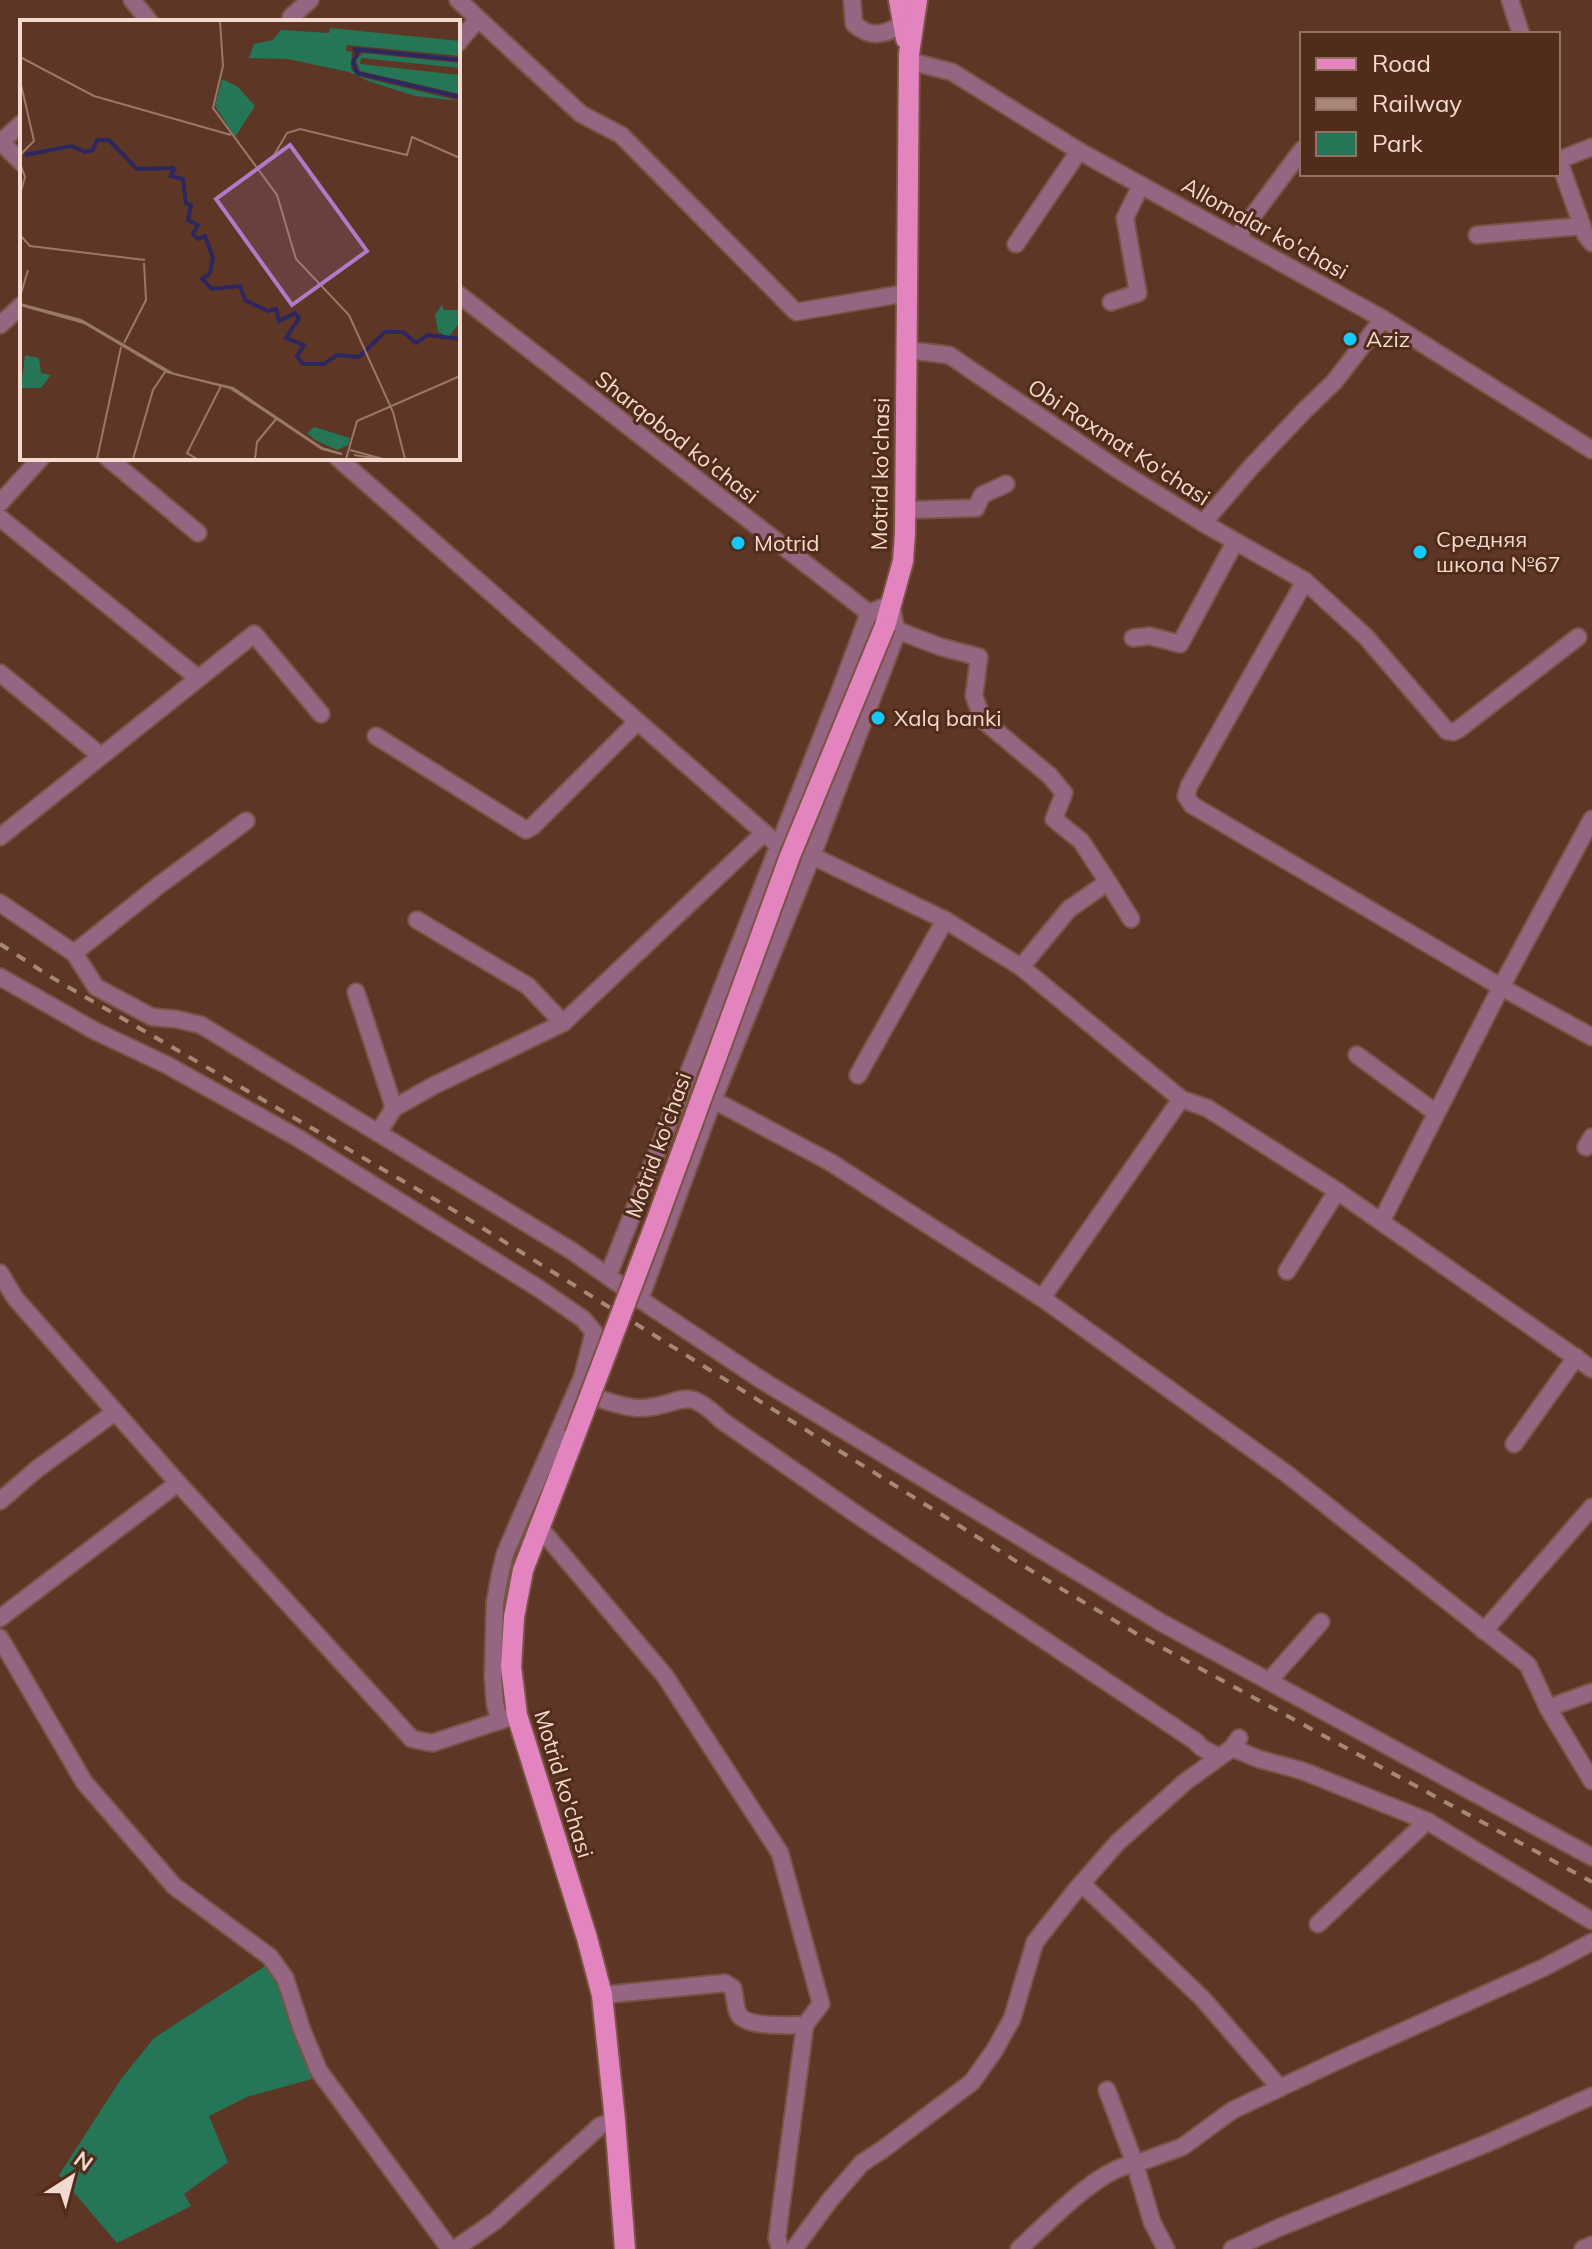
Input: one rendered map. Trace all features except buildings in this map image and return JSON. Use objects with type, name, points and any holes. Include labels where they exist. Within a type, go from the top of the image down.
[{"type":"main road","name":"Motrid ko'chasi","points":[[899,0],[909,58]]},
{"type":"main road","name":"Motrid ko'chasi","points":[[625,2249],[602,1995],[587,1938],[509,1718],[514,1617],[523,1570],[708,1097],[794,851],[891,604],[903,561],[909,58],[917,0]]},
{"type":"street","points":[[291,17],[310,0]]},
{"type":"street","points":[[458,0],[581,114],[621,135],[796,312],[907,293]]},
{"type":"street","points":[[852,0],[854,24],[863,33],[885,34],[903,23]]},
{"type":"street","points":[[1510,0],[1520,32]]},
{"type":"street","points":[[460,41],[477,20]]},
{"type":"street","name":"Allomalar ko'chasi","points":[[909,58],[952,72],[1079,151],[1383,319],[1591,448]]},
{"type":"street","points":[[20,125],[1,142],[20,161]]},
{"type":"street","points":[[1560,158],[1592,147]]},
{"type":"street","points":[[1016,244],[1079,151]]},
{"type":"street","points":[[1237,237],[1300,153]]},
{"type":"street","points":[[1560,165],[1582,226],[1592,243]]},
{"type":"street","points":[[1111,302],[1138,293],[1125,218],[1141,185]]},
{"type":"street","points":[[1477,235],[1582,226]]},
{"type":"street","name":"Sharqobod ko'chasi","points":[[460,296],[884,623],[941,647],[979,657],[974,696],[983,720],[1050,776],[1064,793],[1054,819],[1081,841],[1108,882]]},
{"type":"street","points":[[0,325],[20,307]]},
{"type":"street","points":[[1203,523],[1283,433],[1334,382],[1383,319]]},
{"type":"street","name":"Obi Raxmat Ko'chasi","points":[[906,350],[949,355],[1120,471],[1305,581]]},
{"type":"street","points":[[0,503],[39,460]]},
{"type":"street","points":[[110,460],[198,533]]},
{"type":"street","points":[[340,460],[764,833],[794,851],[945,920],[1021,967],[1181,1099],[1207,1108],[1337,1191],[1592,1369]]},
{"type":"street","points":[[906,510],[976,508],[982,495],[1006,484]]},
{"type":"street","points":[[0,518],[198,678]]},
{"type":"street","points":[[1133,638],[1150,636],[1180,644],[1235,542]]},
{"type":"street","points":[[1578,637],[1459,729],[1447,731],[1366,637],[1305,581],[1186,796],[1192,805],[1501,987],[1592,1037]]},
{"type":"street","points":[[0,837],[254,634],[321,714]]},
{"type":"street","points":[[0,673],[101,756]]},
{"type":"street","points":[[376,736],[526,830],[637,722]]},
{"type":"street","points":[[1381,1222],[1501,987],[1592,819]]},
{"type":"street","points":[[74,953],[246,821]]},
{"type":"street","points":[[378,1133],[394,1108],[563,1023],[764,833]]},
{"type":"street","points":[[608,1276],[766,878],[794,851]]},
{"type":"street","points":[[640,1299],[708,1097],[796,894],[794,851]]},
{"type":"street","points":[[766,878],[796,894]]},
{"type":"street","points":[[1021,967],[1069,909],[1108,882],[1131,919]]},
{"type":"street","points":[[0,903],[74,953],[96,987],[152,1017],[201,1025],[572,1251],[763,1381],[1136,1607],[1592,1857]]},
{"type":"street","points":[[417,920],[528,986],[563,1023]]},
{"type":"street","points":[[858,1075],[945,920]]},
{"type":"street","points":[[0,977],[298,1138],[538,1288],[583,1319],[594,1332],[582,1378],[505,1554],[500,1575],[495,1602],[495,1704],[509,1718],[432,1743],[412,1739],[115,1412],[6,1298],[0,1273]]},
{"type":"street","points":[[356,992],[394,1108]]},
{"type":"street","points":[[1357,1055],[1436,1113]]},
{"type":"street","points":[[708,1097],[830,1162],[1042,1298],[1287,1474],[1528,1665],[1548,1708],[1592,1781]]},
{"type":"street","points":[[1042,1298],[1181,1099]]},
{"type":"street","points":[[1287,1271],[1337,1191]]},
{"type":"street","points":[[1514,1444],[1576,1357]]},
{"type":"street","points":[[590,1396],[638,1408],[693,1398],[856,1514],[1202,1748],[1230,1748],[1303,1771],[1427,1821],[1592,1921]]},
{"type":"street","points":[[0,1501],[37,1469],[115,1412]]},
{"type":"street","points":[[0,1618],[178,1483]]},
{"type":"street","points":[[1484,1631],[1592,1507]]},
{"type":"street","points":[[539,1527],[665,1676],[780,1853],[821,2004],[805,2025],[777,2238],[780,2249]]},
{"type":"street","points":[[1269,1681],[1321,1622]]},
{"type":"street","points":[[0,1638],[84,1782],[174,1886],[270,1957],[285,1978],[319,2071],[452,2249],[495,2221],[600,2126],[615,2120]]},
{"type":"street","points":[[1548,1708],[1592,1692]]},
{"type":"street","points":[[794,2249],[862,2163],[972,2082],[1012,2019],[1035,1942],[1129,1833],[1185,1782],[1230,1748]]},
{"type":"street","points":[[1318,1924],[1427,1821]]},
{"type":"street","points":[[1082,1884],[1202,1998],[1280,2088]]},
{"type":"street","points":[[1019,2249],[1073,2197],[1101,2178],[1128,2165],[1182,2147],[1233,2110],[1543,1968],[1592,1942]]},
{"type":"street","points":[[602,1995],[725,1983],[733,1988],[738,2014],[743,2021],[805,2025]]},
{"type":"street","points":[[1107,2090],[1135,2164],[1152,2222],[1166,2249]]},
{"type":"street","points":[[1232,2249],[1488,2143],[1592,2096]]},
{"type":"street","points":[[1583,2249],[1592,2245]]},
{"type":"green space","points":[[273,1961],[312,2079],[247,2097],[209,2116],[228,2162],[184,2194],[191,2206],[117,2243],[59,2175],[121,2079],[154,2038]]},
{"type":"railway","points":[[0,944],[51,977],[460,1214],[1137,1634],[1592,1882]]},
{"type":"place","name":"Aziz","points":[[1350,339]]},
{"type":"place","name":"Motrid","points":[[738,543]]},
{"type":"place","name":"Средняя школа №67","points":[[1420,552]]},
{"type":"place","name":"Xalq banki","points":[[878,718]]}]
